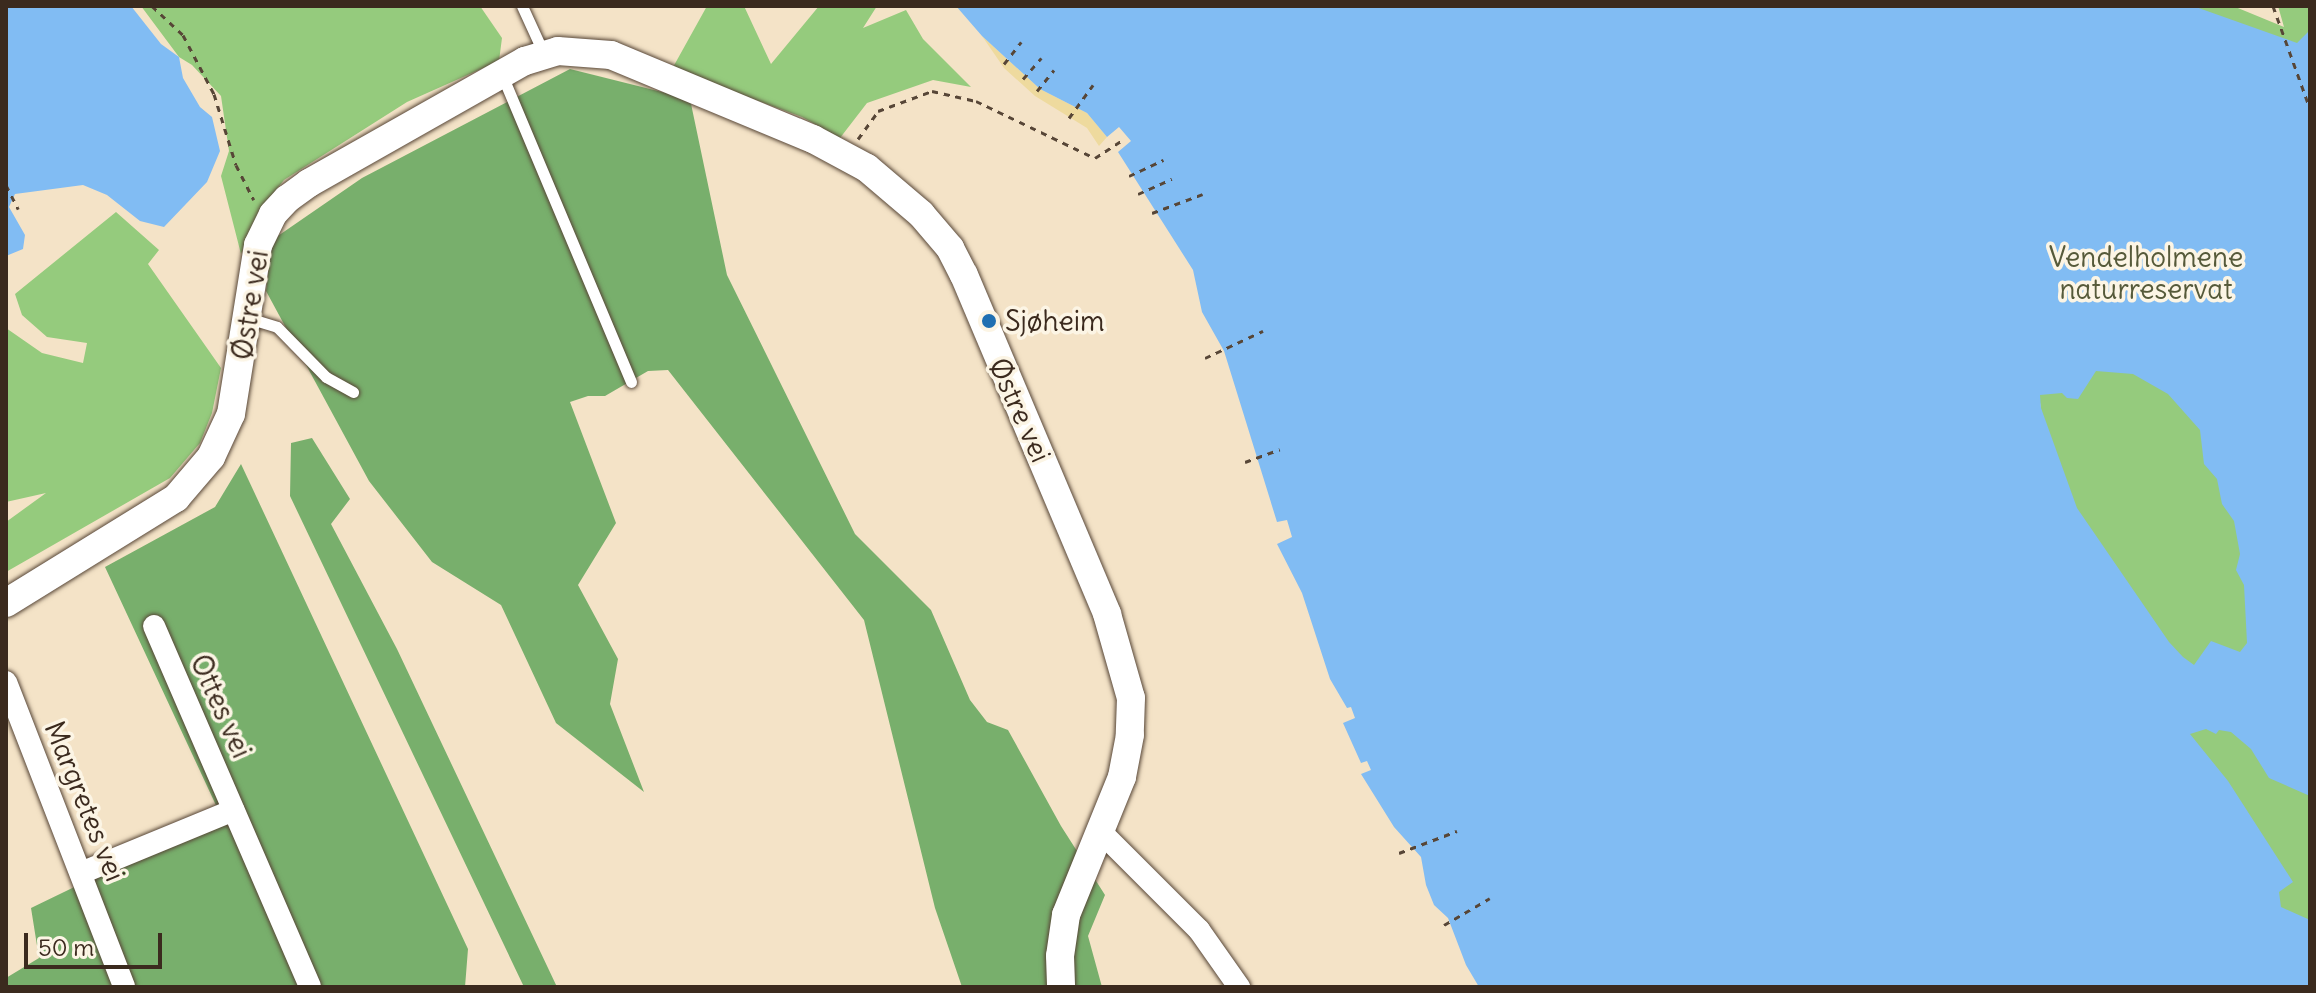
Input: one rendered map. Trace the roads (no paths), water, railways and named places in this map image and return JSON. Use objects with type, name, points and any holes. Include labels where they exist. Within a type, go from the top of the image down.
[{"type":"street","name":"Østre vei","points":[[6,603],[159,509],[195,479],[211,457],[230,417],[254,262],[267,224],[287,199],[309,183],[502,74],[544,54],[570,50],[611,55],[847,156],[904,197],[950,248],[964,275],[1107,614],[1126,674],[1132,716],[1122,777],[1066,915],[1060,956],[1061,987]]},
{"type":"street","name":"Ottes vei","points":[[154,626],[310,987]]},
{"type":"street","name":"Margretes vei","points":[[6,682],[124,987]]},
{"type":"street","points":[[81,873],[234,810]]},
{"type":"street","points":[[1100,831],[1199,930],[1239,987]]},
{"type":"lane","points":[[522,6],[544,54]]},
{"type":"lane","points":[[502,74],[631,382]]},
{"type":"lane","points":[[247,318],[277,327],[326,377],[353,392]]},
{"type":"water","points":[[6,6],[131,6],[161,44],[179,57],[183,78],[200,107],[212,117],[220,151],[207,182],[164,227],[140,221],[107,195],[83,185],[15,194],[9,207],[25,235],[23,249],[6,256]]},
{"type":"water","points":[[956,6],[2193,6],[2297,43],[2310,30],[2310,796],[2269,778],[2251,749],[2231,732],[2219,730],[2216,734],[2206,729],[2190,734],[2228,781],[2293,882],[2279,892],[2281,907],[2310,920],[2310,987],[1479,987],[1466,965],[1448,918],[1434,905],[1426,885],[1421,857],[1394,827],[1361,774],[1371,770],[1367,761],[1361,763],[1343,723],[1355,718],[1351,707],[1347,708],[1330,679],[1302,593],[1277,544],[1292,537],[1287,520],[1277,522],[1224,351],[1202,312],[1193,270],[1118,152],[1131,141],[1119,127],[1107,137],[1087,113],[1040,89],[982,36]],"holes":[[[2096,371],[2133,374],[2168,394],[2200,430],[2204,464],[2217,479],[2222,504],[2234,521],[2240,554],[2236,570],[2244,585],[2247,643],[2240,652],[2211,641],[2194,665],[2183,657],[2169,642],[2077,508],[2041,408],[2040,395],[2062,393],[2067,398],[2078,399]]]},
{"type":"place","name":"Sjøheim","points":[[989,321]]},
{"type":"park label","name":"Vendelholmene naturreservat","points":[[2146,273]]}]
